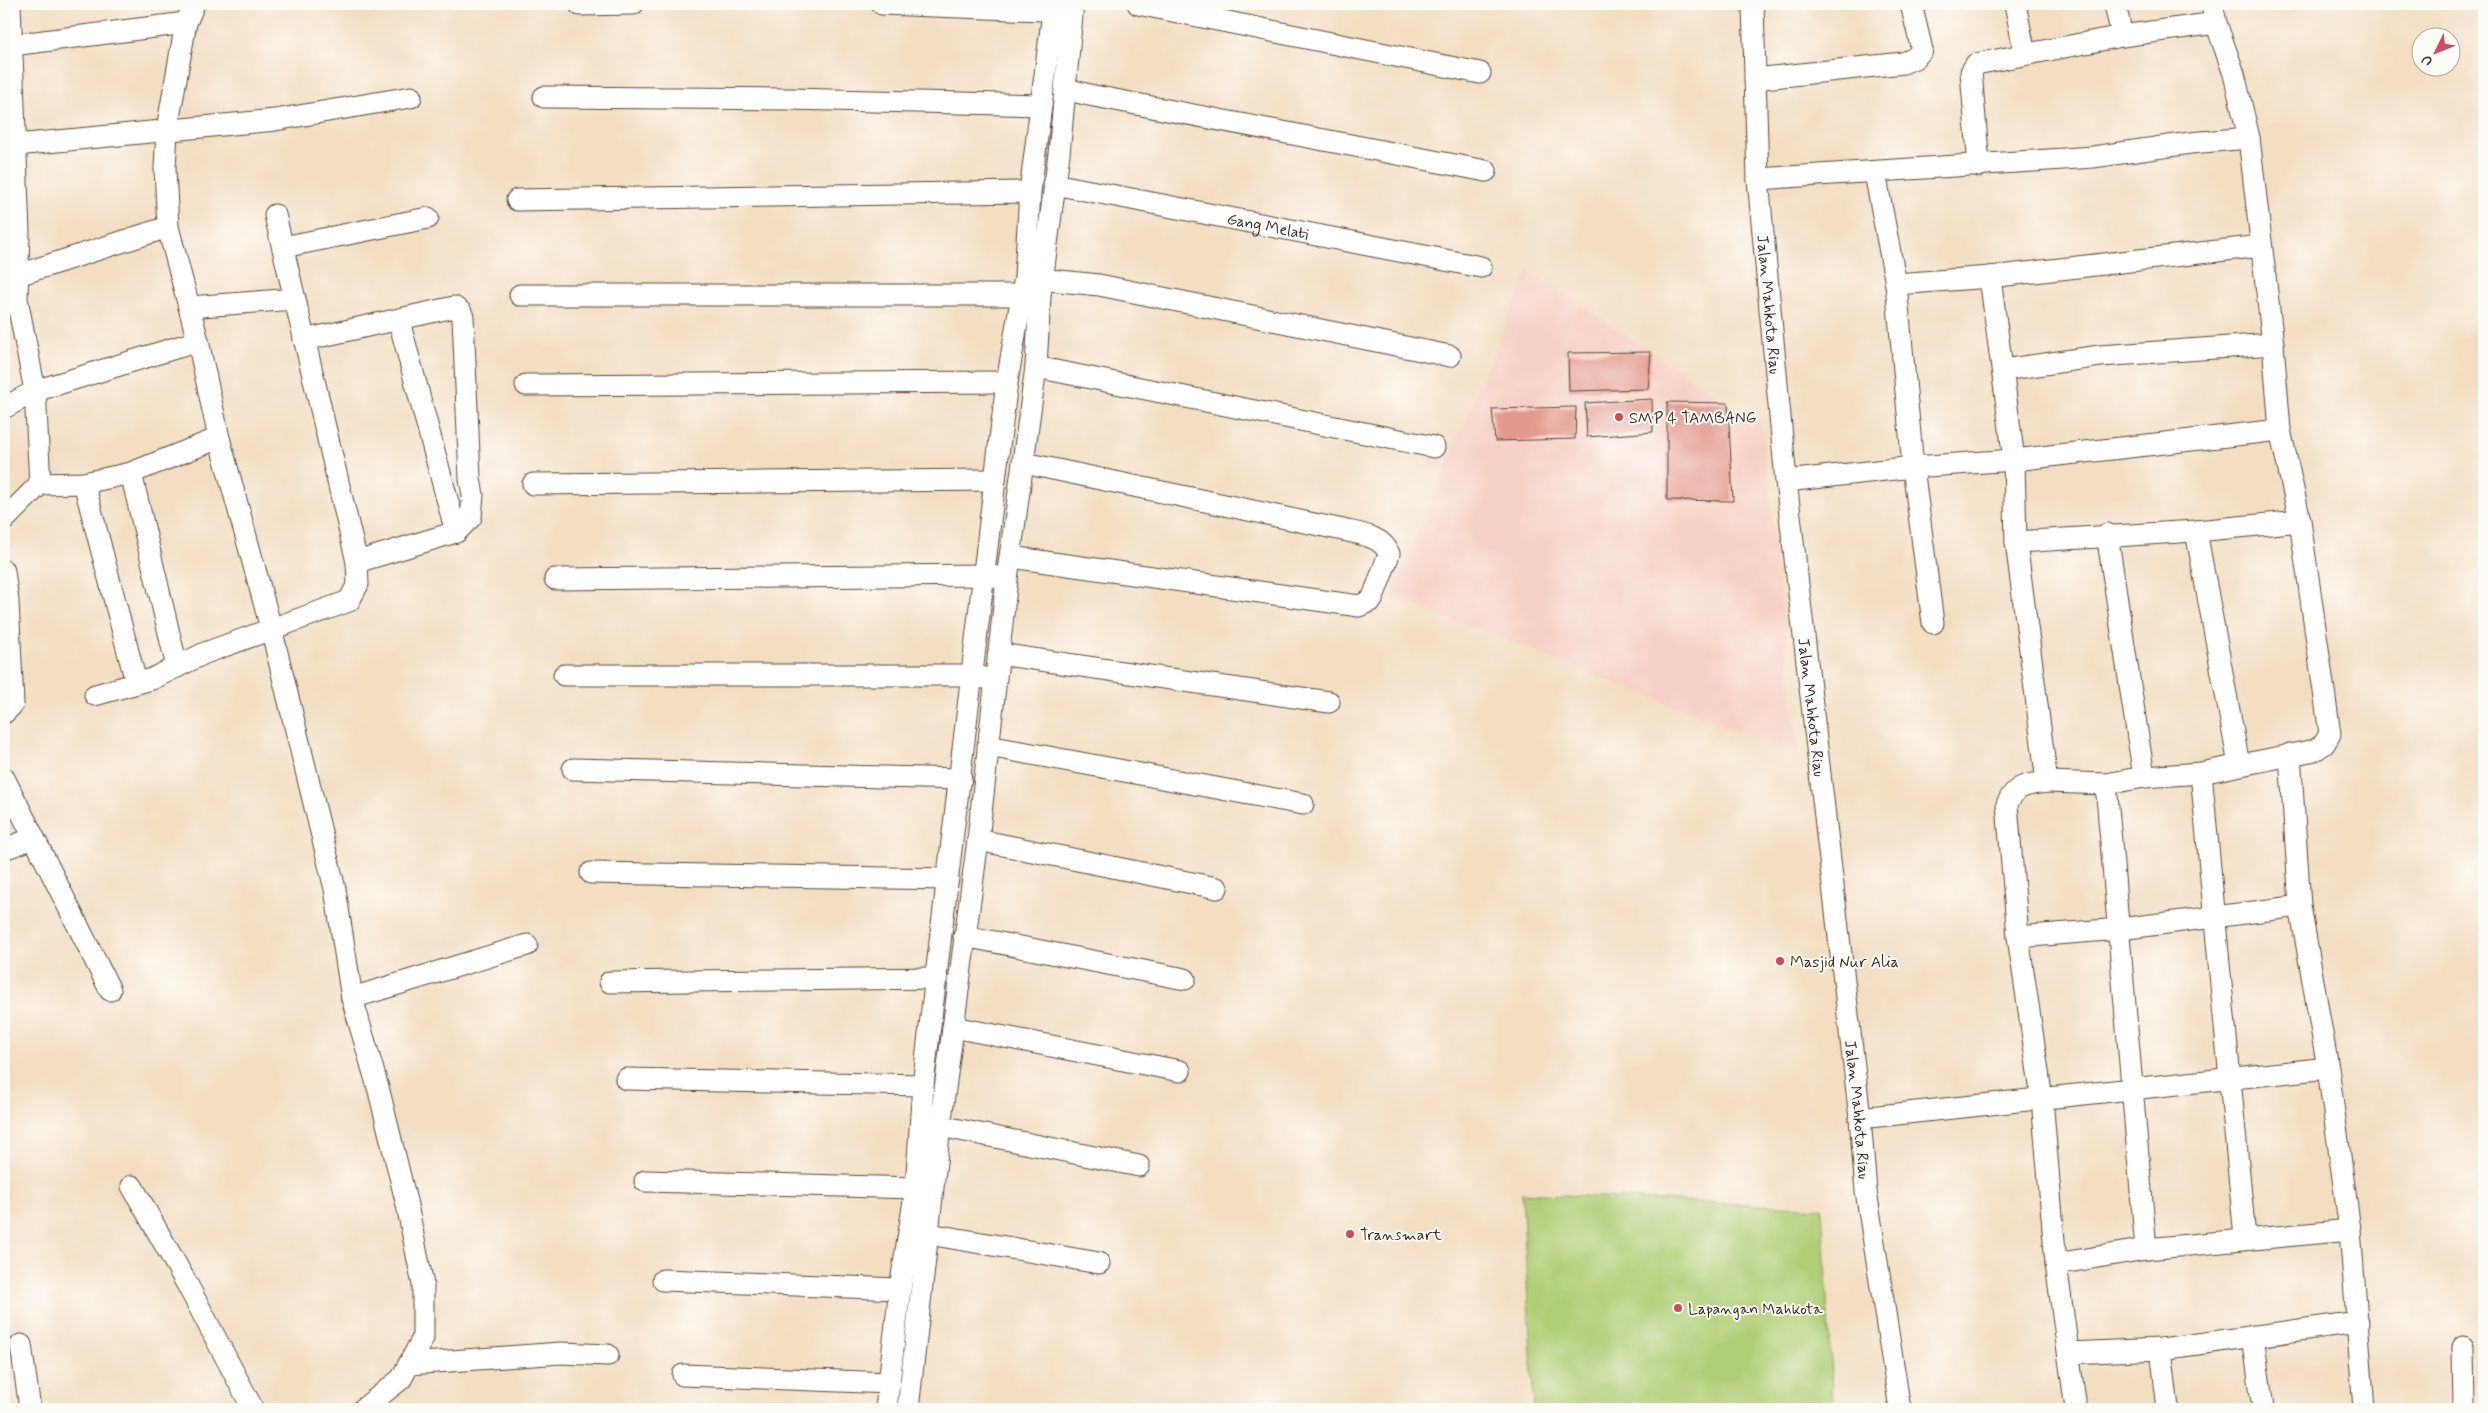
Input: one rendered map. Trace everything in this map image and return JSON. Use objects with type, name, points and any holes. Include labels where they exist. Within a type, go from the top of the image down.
[{"type":"street","points":[[10,4],[16,145],[18,275],[10,302],[35,391],[40,484]]},
{"type":"street","points":[[580,5],[633,4]]},
{"type":"street","points":[[882,4],[1063,7]]},
{"type":"street","points":[[1138,4],[1480,73]]},
{"type":"street","name":"Jalan Mahkota Riau","points":[[1753,4],[1758,179],[1786,481],[1860,1118],[1866,1191],[1900,1409]]},
{"type":"street","points":[[1756,79],[1904,63],[1915,58],[1922,50],[1911,4]]},
{"type":"street","points":[[2015,4],[2025,54]]},
{"type":"street","points":[[2115,4],[2122,36]]},
{"type":"street","points":[[886,1409],[900,1289],[919,1232],[916,1188],[933,1136],[923,1085],[1007,382],[1032,287],[1054,184],[1066,89],[1063,7]]},
{"type":"street","points":[[908,1409],[919,1232],[933,1136],[953,1027],[978,840],[1007,579],[1036,367],[1030,192],[1041,105],[1063,7]]},
{"type":"street","points":[[12,46],[190,13],[167,128],[165,169],[168,227],[198,341],[219,438],[271,628],[335,889],[352,998],[384,1110],[407,1205],[423,1285],[423,1338],[401,1379],[364,1409]]},
{"type":"street","points":[[1979,166],[1970,72],[1976,64],[2122,36],[2214,14],[2234,74],[2249,138],[2273,344],[2280,430],[2300,521],[2330,734],[2324,744],[2315,750],[2201,773],[2144,777],[2106,784],[2047,782],[2022,786],[2012,793],[2007,804],[2018,937],[2042,1099],[2056,1264],[2076,1409]]},
{"type":"street","points":[[1066,89],[1089,96],[1486,171]]},
{"type":"street","points":[[16,145],[167,128],[275,120],[411,96]]},
{"type":"street","points":[[544,97],[808,99],[1041,105]]},
{"type":"street","points":[[1758,179],[1875,173],[2093,157],[2190,143],[2249,138]]},
{"type":"street","points":[[1875,173],[1896,284],[1913,466],[1934,623]]},
{"type":"street","name":"Gang Melati","points":[[1054,184],[1481,267]]},
{"type":"street","points":[[517,200],[1030,192]]},
{"type":"street","points":[[95,695],[152,679],[205,653],[349,601],[358,584],[357,562],[275,215]]},
{"type":"street","points":[[283,247],[428,218]]},
{"type":"street","points":[[18,275],[168,227]]},
{"type":"street","points":[[1896,284],[1990,277],[2261,246]]},
{"type":"street","points":[[1990,277],[2014,460],[2016,542],[2047,782]]},
{"type":"street","points":[[520,295],[1099,285],[1450,356]]},
{"type":"street","points":[[189,308],[295,299]]},
{"type":"street","points":[[304,340],[454,307],[461,312],[463,318],[474,511],[471,517],[456,532],[357,562]]},
{"type":"street","points":[[398,320],[456,532]]},
{"type":"street","points":[[4,408],[35,391],[198,341]]},
{"type":"street","points":[[2003,370],[2100,356],[2273,344]]},
{"type":"street","points":[[1036,367],[1434,447]]},
{"type":"street","points":[[526,385],[1007,382]]},
{"type":"street","points":[[1786,481],[1913,466],[2014,460],[2280,430]]},
{"type":"street","points":[[4,520],[40,484],[84,483],[131,473],[219,438]]},
{"type":"street","points":[[1010,557],[1359,606],[1372,600],[1389,554],[1387,546],[1375,538],[1343,530],[1024,463]]},
{"type":"street","points":[[131,473],[176,667]]},
{"type":"street","points":[[533,484],[995,480]]},
{"type":"street","points":[[84,483],[136,682]]},
{"type":"street","points":[[2016,542],[2300,521]]},
{"type":"street","points":[[2196,530],[2239,765]]},
{"type":"street","points":[[2107,534],[2144,777]]},
{"type":"street","points":[[4,571],[13,704],[4,713]]},
{"type":"street","points":[[555,579],[984,575],[1007,579]]},
{"type":"street","points":[[999,654],[1329,702]]},
{"type":"street","points":[[564,675],[972,675],[996,680]]},
{"type":"street","points":[[988,746],[1303,804]]},
{"type":"street","points":[[2290,754],[2300,906],[2328,1068],[2350,1230],[2364,1409]]},
{"type":"street","points":[[573,769],[961,779]]},
{"type":"street","points":[[2201,773],[2213,917],[2245,1238]]},
{"type":"street","points":[[4,778],[110,990]]},
{"type":"street","points":[[2106,784],[2134,1089],[2146,1249]]},
{"type":"street","points":[[4,849],[34,838]]},
{"type":"street","points":[[978,840],[1217,888]]},
{"type":"street","points":[[591,873],[948,879]]},
{"type":"street","points":[[2018,937],[2120,929],[2300,906]]},
{"type":"street","points":[[964,936],[1185,979]]},
{"type":"street","points":[[352,998],[527,945]]},
{"type":"street","points":[[610,982],[936,978]]},
{"type":"street","points":[[953,1027],[1180,1071]]},
{"type":"street","points":[[1860,1118],[2328,1068]]},
{"type":"street","points":[[626,1079],[923,1085]]},
{"type":"street","points":[[933,1136],[1139,1166]]},
{"type":"street","points":[[645,1181],[916,1188]]},
{"type":"street","points":[[132,1186],[187,1284],[253,1409]]},
{"type":"street","points":[[2056,1264],[2146,1249],[2245,1238],[2350,1230]]},
{"type":"street","points":[[919,1232],[1098,1263]]},
{"type":"street","points":[[663,1280],[900,1289]]},
{"type":"street","points":[[2069,1353],[2161,1349],[2358,1322]]},
{"type":"street","points":[[2253,1336],[2263,1409]]},
{"type":"street","points":[[21,1345],[30,1409]]},
{"type":"street","points":[[2463,1347],[2464,1409]]},
{"type":"street","points":[[2161,1349],[2168,1409]]},
{"type":"street","points":[[409,1364],[561,1352],[608,1355]]},
{"type":"street","points":[[684,1375],[890,1383]]},
{"type":"shaded area","points":[[1528,270],[1762,426],[1798,754],[1392,596]]},
{"type":"green space","name":"Lapangan Mahkota","points":[[1522,1193],[1822,1208],[1833,1409],[1534,1409]]},
{"type":"building","points":[[1651,352],[1648,389],[1569,391],[1568,353]]},
{"type":"building","name":"SMP 4 TAMBANG","points":[[1652,399],[1653,432],[1587,437],[1585,403]]},
{"type":"building","points":[[1667,402],[1728,403],[1733,501],[1667,500]]},
{"type":"building","points":[[1576,407],[1575,439],[1495,441],[1492,409]]},
{"type":"place","name":"SMP 4 TAMBANG","points":[[1619,417]]},
{"type":"place","name":"Masjid Nur Alia","points":[[1780,961]]},
{"type":"place","name":"Transmart","points":[[1350,1234]]},
{"type":"place","name":"Lapangan Mahkota","points":[[1678,1308]]}]
